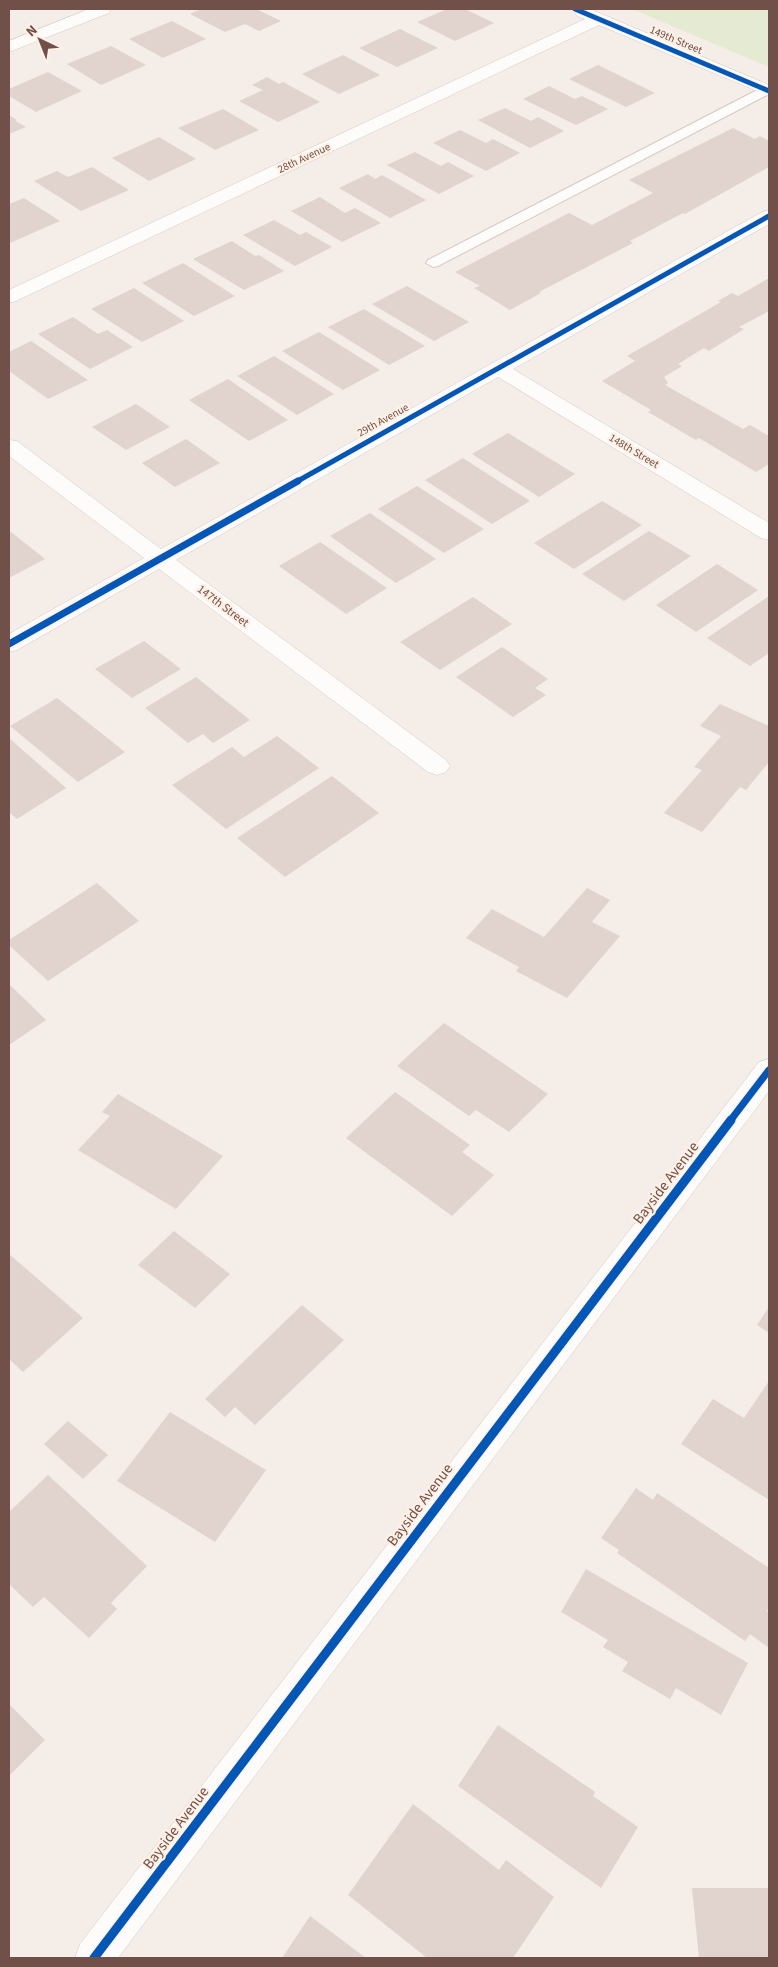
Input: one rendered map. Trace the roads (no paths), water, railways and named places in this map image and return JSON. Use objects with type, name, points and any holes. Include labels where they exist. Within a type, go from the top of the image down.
[{"type":"street","points":[[9,47],[103,9]]},
{"type":"street","name":"149th Street","points":[[575,9],[768,91]]},
{"type":"street","name":"28th Avenue","points":[[9,297],[598,19]]},
{"type":"street","name":"29th Avenue","points":[[9,644],[769,216]]},
{"type":"street","name":"148th Street","points":[[498,368],[769,533]]},
{"type":"street","name":"147th Street","points":[[9,446],[437,766]]},
{"type":"street","name":"Bayside Avenue","points":[[94,1958],[769,1070]]},
{"type":"lane","points":[[433,263],[768,91]]}]
